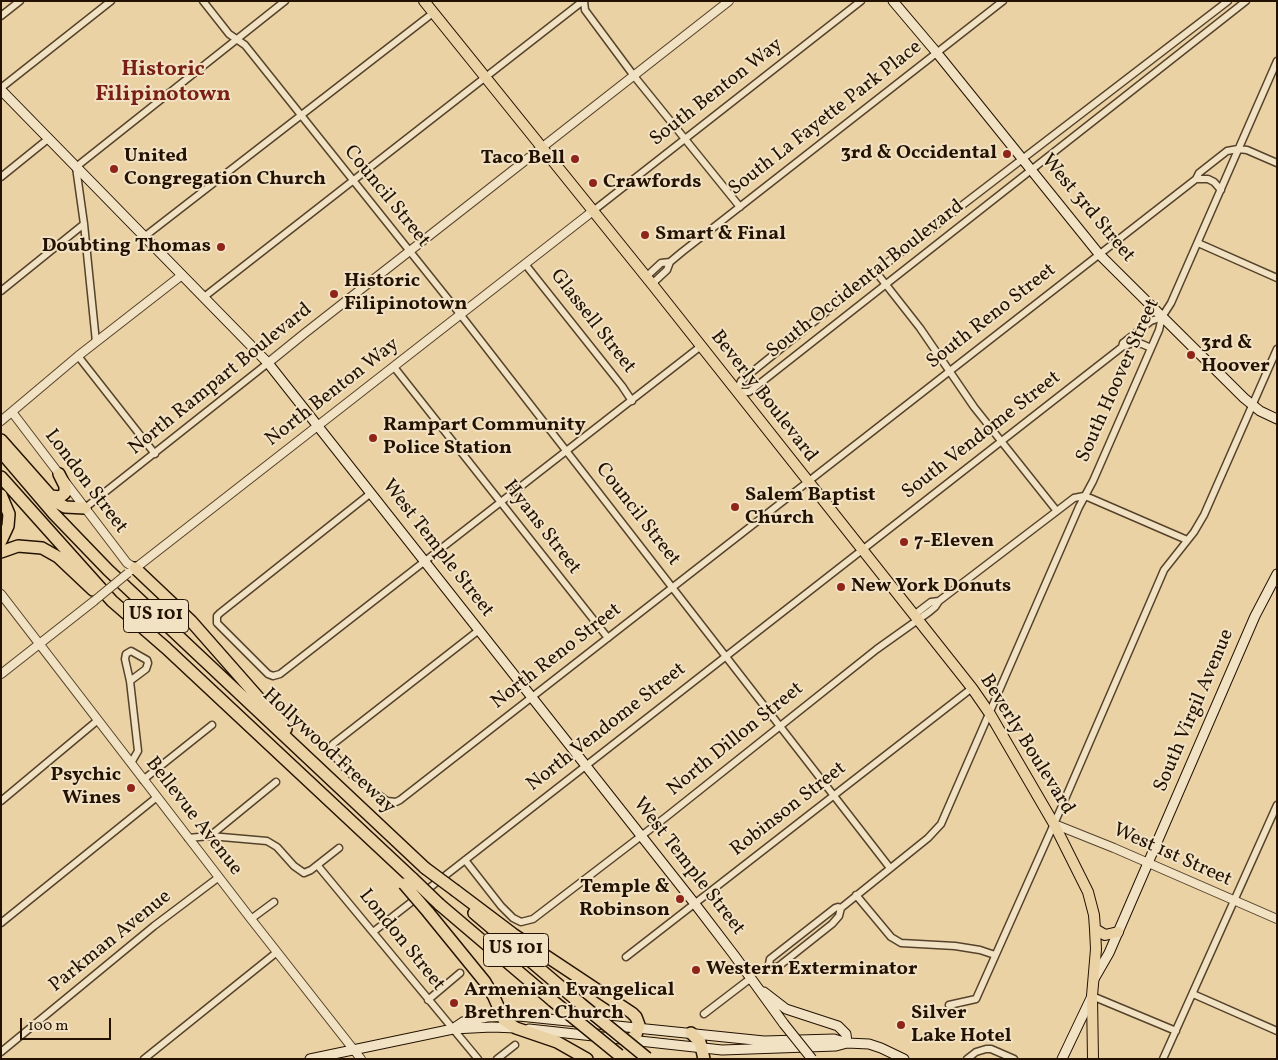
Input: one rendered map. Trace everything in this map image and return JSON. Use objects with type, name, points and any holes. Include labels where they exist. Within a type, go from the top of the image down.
[{"type":"highway","points":[[2,445],[50,496],[66,507],[86,508]]},
{"type":"highway","name":"Hollywood Freeway","points":[[2,445],[54,514],[108,570],[424,868],[581,1004],[648,1058]]},
{"type":"highway","points":[[50,496],[60,497],[65,493],[65,486],[59,474]]},
{"type":"highway","name":"Hollywood Freeway","points":[[1,477],[112,601],[166,648],[367,837],[408,881],[439,904],[621,1057]]},
{"type":"highway","points":[[1,495],[9,514],[8,526],[1,541]]},
{"type":"highway","points":[[1,552],[18,546],[42,548],[58,557],[93,591],[112,601]]},
{"type":"highway","points":[[132,571],[191,621],[320,770]]},
{"type":"highway","points":[[408,881],[428,912],[485,982],[494,996],[501,1016],[508,1023],[516,1028],[557,1042],[587,1059]]},
{"type":"highway","points":[[454,893],[627,1009],[636,1017],[638,1028],[636,1035],[629,1040]]},
{"type":"highway","points":[[691,1033],[700,1042],[703,1053]]},
{"type":"main road","name":"Beverly Boulevard","points":[[424,1],[701,346],[972,688],[990,714],[1054,824],[1088,892],[1094,915],[1095,929],[1092,996],[1093,1059]]},
{"type":"main road","name":"West 3rd Street","points":[[892,1],[938,53],[1099,254],[1252,405],[1277,419]]},
{"type":"main road","name":"West Temple Street","points":[[1,89],[268,363],[695,904],[812,1059]]},
{"type":"main road","name":"South Virgil Avenue","points":[[1094,979],[1109,953],[1255,616],[1276,578]]},
{"type":"main road","points":[[1095,929],[1105,935],[1118,932]]},
{"type":"main road","points":[[759,990],[786,1009],[838,1026],[846,1034],[847,1042]]},
{"type":"main road","points":[[1062,1059],[1092,996]]},
{"type":"main road","points":[[453,1029],[463,1022],[501,1016],[519,1016],[764,1041],[834,1039],[881,1048],[904,1059]]},
{"type":"main road","points":[[310,1059],[453,1029],[492,1027],[579,1033],[703,1053],[836,1046],[847,1042]]},
{"type":"street","points":[[1,16],[20,1]]},
{"type":"street","points":[[1,89],[111,1]]},
{"type":"street","name":"Council Street","points":[[203,1],[229,34],[245,45],[460,314],[890,868]]},
{"type":"street","points":[[96,342],[76,166],[285,1]]},
{"type":"street","points":[[584,1],[585,10],[634,76],[740,207]]},
{"type":"street","points":[[204,297],[584,1]]},
{"type":"street","name":"North Rampart Boulevard","points":[[86,508],[729,1]]},
{"type":"street","name":"South Benton Way","points":[[593,211],[861,1]]},
{"type":"street","name":"South La Fayette Park Place","points":[[649,281],[667,270],[670,262],[1002,1]]},
{"type":"street","name":"South Occidental Boulevard","points":[[1228,1],[876,272],[741,381],[737,392],[749,392],[1246,1]]},
{"type":"street","points":[[144,237],[433,13]]},
{"type":"street","name":"South Hoover Street","points":[[841,908],[937,830],[990,714],[1084,496],[1093,481],[1159,330],[1162,318],[1169,307],[1198,243],[1277,61]]},
{"type":"street","points":[[1,177],[48,139]]},
{"type":"street","points":[[1238,149],[1247,150],[1277,163]]},
{"type":"street","name":"South Reno Street","points":[[807,481],[1196,178],[1199,173],[1227,151],[1238,149]]},
{"type":"street","points":[[1196,178],[1214,182],[1221,190]]},
{"type":"street","name":"North Benton Way","points":[[1,674],[593,211]]},
{"type":"street","points":[[1,291],[84,224]]},
{"type":"street","points":[[1198,243],[1277,278]]},
{"type":"street","name":"South La Fayette Park Place","points":[[649,281],[661,263],[670,262]]},
{"type":"street","name":"Glassell Street","points":[[526,264],[632,401]]},
{"type":"street","points":[[876,272],[920,328],[974,406],[1056,510]]},
{"type":"street","points":[[1,421],[78,356],[182,275]]},
{"type":"street","name":"South Vendome Street","points":[[862,550],[1122,347],[1124,343],[1151,321],[1162,318]]},
{"type":"street","points":[[1122,347],[1133,343],[1151,348]]},
{"type":"street","points":[[371,493],[217,616],[217,623],[266,673],[276,676],[280,674],[701,346]]},
{"type":"street","points":[[949,1005],[976,999],[1164,570],[1204,515],[1277,349]]},
{"type":"street","points":[[78,356],[155,454]]},
{"type":"street","name":"Hyans Street","points":[[394,367],[608,638]]},
{"type":"street","name":"London Street","points":[[12,412],[132,571]]},
{"type":"street","name":"North Reno Street","points":[[478,630],[334,742],[332,747],[333,754],[352,776],[387,801],[396,802],[807,481]]},
{"type":"street","points":[[1084,496],[1187,540]]},
{"type":"street","name":"North Dillon Street","points":[[465,860],[506,913],[517,921],[525,922],[533,918],[641,836],[916,617],[935,607],[939,601],[1056,510],[1074,498],[1084,496]]},
{"type":"street","name":"North Vendome Street","points":[[373,932],[862,550]]},
{"type":"street","name":"Bellevue Avenue","points":[[1,594],[40,642],[143,780],[276,952],[361,1059]]},
{"type":"street","points":[[130,682],[146,669],[148,664],[146,660],[131,651],[126,654],[125,659],[130,682],[138,751],[131,763]]},
{"type":"street","name":"Robinson Street","points":[[626,957],[972,688]]},
{"type":"street","points":[[1,800],[98,720]]},
{"type":"street","points":[[143,780],[212,725]]},
{"type":"street","points":[[210,836],[276,782]]},
{"type":"street","points":[[1,923],[157,797]]},
{"type":"street","points":[[1163,1059],[1277,805]]},
{"type":"street","name":"West 1st Street","points":[[1054,824],[1277,919]]},
{"type":"street","points":[[188,838],[210,836],[267,841],[278,847],[298,870],[304,873],[318,866],[339,848]]},
{"type":"street","name":"London Street","points":[[318,866],[478,1059]]},
{"type":"street","name":"Parkman Avenue","points":[[1,1052],[154,926],[219,877]]},
{"type":"street","points":[[856,895],[891,938],[901,944],[955,946],[996,955]]},
{"type":"street","points":[[251,919],[274,902]]},
{"type":"street","points":[[835,908],[841,908],[839,916],[832,924],[780,966],[774,968],[769,964],[770,959],[792,941],[835,908]]},
{"type":"street","points":[[144,1059],[276,952]]},
{"type":"street","points":[[428,1000],[460,973]]},
{"type":"street","points":[[704,1014],[751,978]]},
{"type":"street","points":[[1193,994],[1277,1031]]},
{"type":"street","points":[[1092,996],[1176,1031]]},
{"type":"street","points":[[497,1059],[514,1045]]},
{"type":"street","points":[[967,1059],[976,1052],[991,1049],[1014,1059]]},
{"type":"place","name":"3rd & Occidental","points":[[1007,154]]},
{"type":"place","name":"Taco Bell","points":[[575,159]]},
{"type":"place","name":"United Congregation Church","points":[[114,169]]},
{"type":"place","name":"Crawfords","points":[[593,183]]},
{"type":"place","name":"Smart & Final","points":[[645,235]]},
{"type":"place","name":"Doubting Thomas","points":[[221,247]]},
{"type":"place","name":"Historic Filipinotown","points":[[334,294]]},
{"type":"place","name":"3rd & Hoover","points":[[1191,355]]},
{"type":"place","name":"Rampart Community Police Station","points":[[373,438]]},
{"type":"place","name":"Salem Baptist Church","points":[[735,507]]},
{"type":"place","name":"7-Eleven","points":[[904,542]]},
{"type":"place","name":"New York Donuts","points":[[841,587]]},
{"type":"place","name":"Psychic Wines","points":[[131,788]]},
{"type":"place","name":"Temple & Robinson","points":[[680,899]]},
{"type":"place","name":"Western Exterminator","points":[[696,970]]},
{"type":"place","name":"Armenian Evangelical Brethren Church","points":[[454,1003]]},
{"type":"place","name":"Silver Lake Hotel","points":[[901,1025]]},
{"type":"district","name":"Historic Filipinotown","points":[[163,84]]}]
